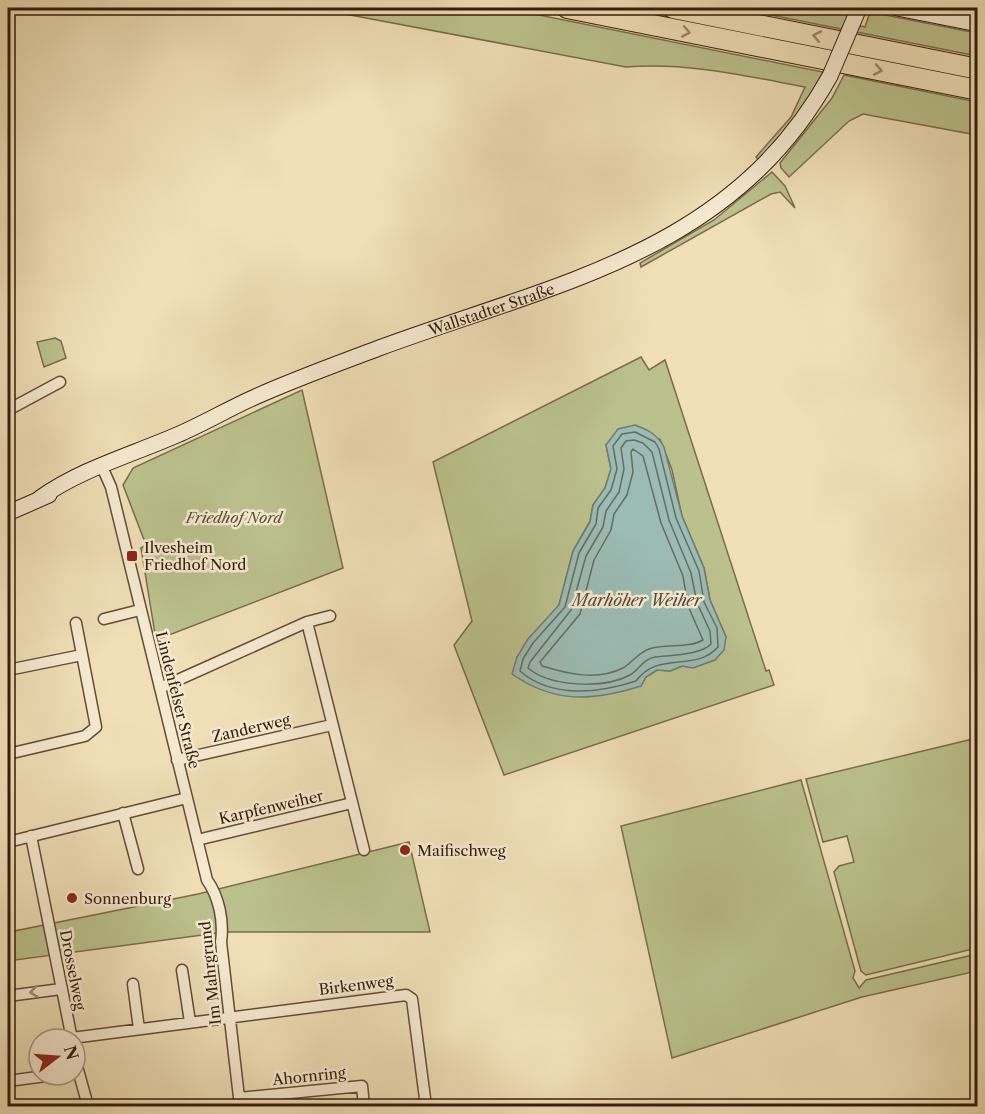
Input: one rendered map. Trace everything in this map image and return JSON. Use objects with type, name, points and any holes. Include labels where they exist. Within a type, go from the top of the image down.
[{"type":"highway","points":[[567,8],[978,90]]},
{"type":"highway","points":[[673,8],[978,69]]},
{"type":"main road","name":"Wallstadter Straße","points":[[8,513],[68,488],[102,467],[195,428],[274,389],[380,348],[581,276],[659,243],[702,218],[737,191],[790,136],[829,79],[859,8]]},
{"type":"main road","points":[[897,8],[978,24]]},
{"type":"street","points":[[8,411],[60,382]]},
{"type":"street","name":"Lindenfelser Straße","points":[[102,467],[104,491],[117,518],[187,798]]},
{"type":"street","points":[[104,619],[140,610]]},
{"type":"street","points":[[160,688],[307,622],[330,616]]},
{"type":"street","points":[[307,622],[364,850]]},
{"type":"street","points":[[8,754],[93,732],[96,727],[76,623]]},
{"type":"street","points":[[8,670],[82,655]]},
{"type":"street","name":"Zanderweg","points":[[177,760],[332,725]]},
{"type":"street","points":[[8,842],[187,798]]},
{"type":"street","name":"Im Mahrgrund","points":[[187,798],[223,928],[221,942],[240,1102]]},
{"type":"street","name":"Karpfenweiher","points":[[197,840],[352,803]]},
{"type":"street","points":[[123,813],[138,869]]},
{"type":"street","name":"Drosselweg","points":[[31,836],[69,1027]]},
{"type":"street","points":[[182,970],[190,1022]]},
{"type":"street","points":[[134,984],[139,1029]]},
{"type":"street","points":[[8,996],[61,989]]},
{"type":"street","name":"Birkenweg","points":[[87,1037],[405,994],[412,999],[426,1107]]},
{"type":"street","points":[[8,1081],[27,1078]]},
{"type":"street","name":"Ahornring","points":[[240,1102],[362,1086],[364,1107]]},
{"type":"street","points":[[81,1087],[88,1107]]},
{"type":"green space","points":[[313,8],[504,8],[823,72],[814,90],[816,91],[761,162],[756,157],[791,117],[805,87],[693,68],[626,67]]},
{"type":"green space","points":[[610,8],[628,8],[667,15],[977,77],[977,81]]},
{"type":"green space","points":[[736,8],[852,8],[846,22],[865,27],[870,12],[977,33],[977,56]]},
{"type":"green space","points":[[844,75],[977,102],[977,135],[863,114],[849,121],[789,177],[781,168],[780,163],[832,98]]},
{"type":"green space","points":[[772,172],[785,186],[795,208],[780,192],[771,194],[641,267],[640,263],[714,220]]},
{"type":"green space","points":[[55,338],[61,341],[66,358],[44,367],[37,342]]},
{"type":"green space","points":[[641,357],[649,370],[665,360],[766,671],[769,670],[774,685],[504,775],[454,645],[472,621],[433,462]],"holes":[[[660,439],[672,470],[682,516],[704,568],[710,600],[726,637],[715,660],[694,667],[682,666],[670,671],[657,670],[646,677],[641,686],[517,657],[559,605],[573,551],[590,521],[593,505],[605,488],[611,469],[606,445]]]},
{"type":"green space","name":"Friedhof Nord","points":[[302,390],[343,568],[156,640],[141,548],[146,545],[123,485],[133,468]]},
{"type":"green space","points":[[977,738],[977,948],[866,975],[861,971],[834,872],[839,866],[854,862],[847,836],[823,842],[806,779]]},
{"type":"green space","points":[[801,780],[855,971],[853,978],[859,988],[866,980],[977,954],[977,971],[862,997],[672,1058],[621,826]]},
{"type":"green space","points":[[409,842],[430,932],[225,932],[8,961],[8,893],[14,931],[198,894]]},
{"type":"water","name":"Marhöher Weiher","points":[[635,425],[652,433],[664,447],[682,516],[704,568],[710,600],[726,637],[724,650],[715,660],[693,668],[682,666],[670,671],[657,670],[646,677],[641,686],[607,695],[575,697],[544,691],[512,674],[517,657],[528,639],[559,605],[573,551],[590,522],[593,505],[605,488],[611,469],[606,445],[618,429]]},
{"type":"place","name":"Ilvesheim Friedhof Nord","points":[[132,556]]},
{"type":"place","name":"Maifischweg","points":[[405,850]]},
{"type":"place","name":"Sonnenburg","points":[[72,898]]}]
